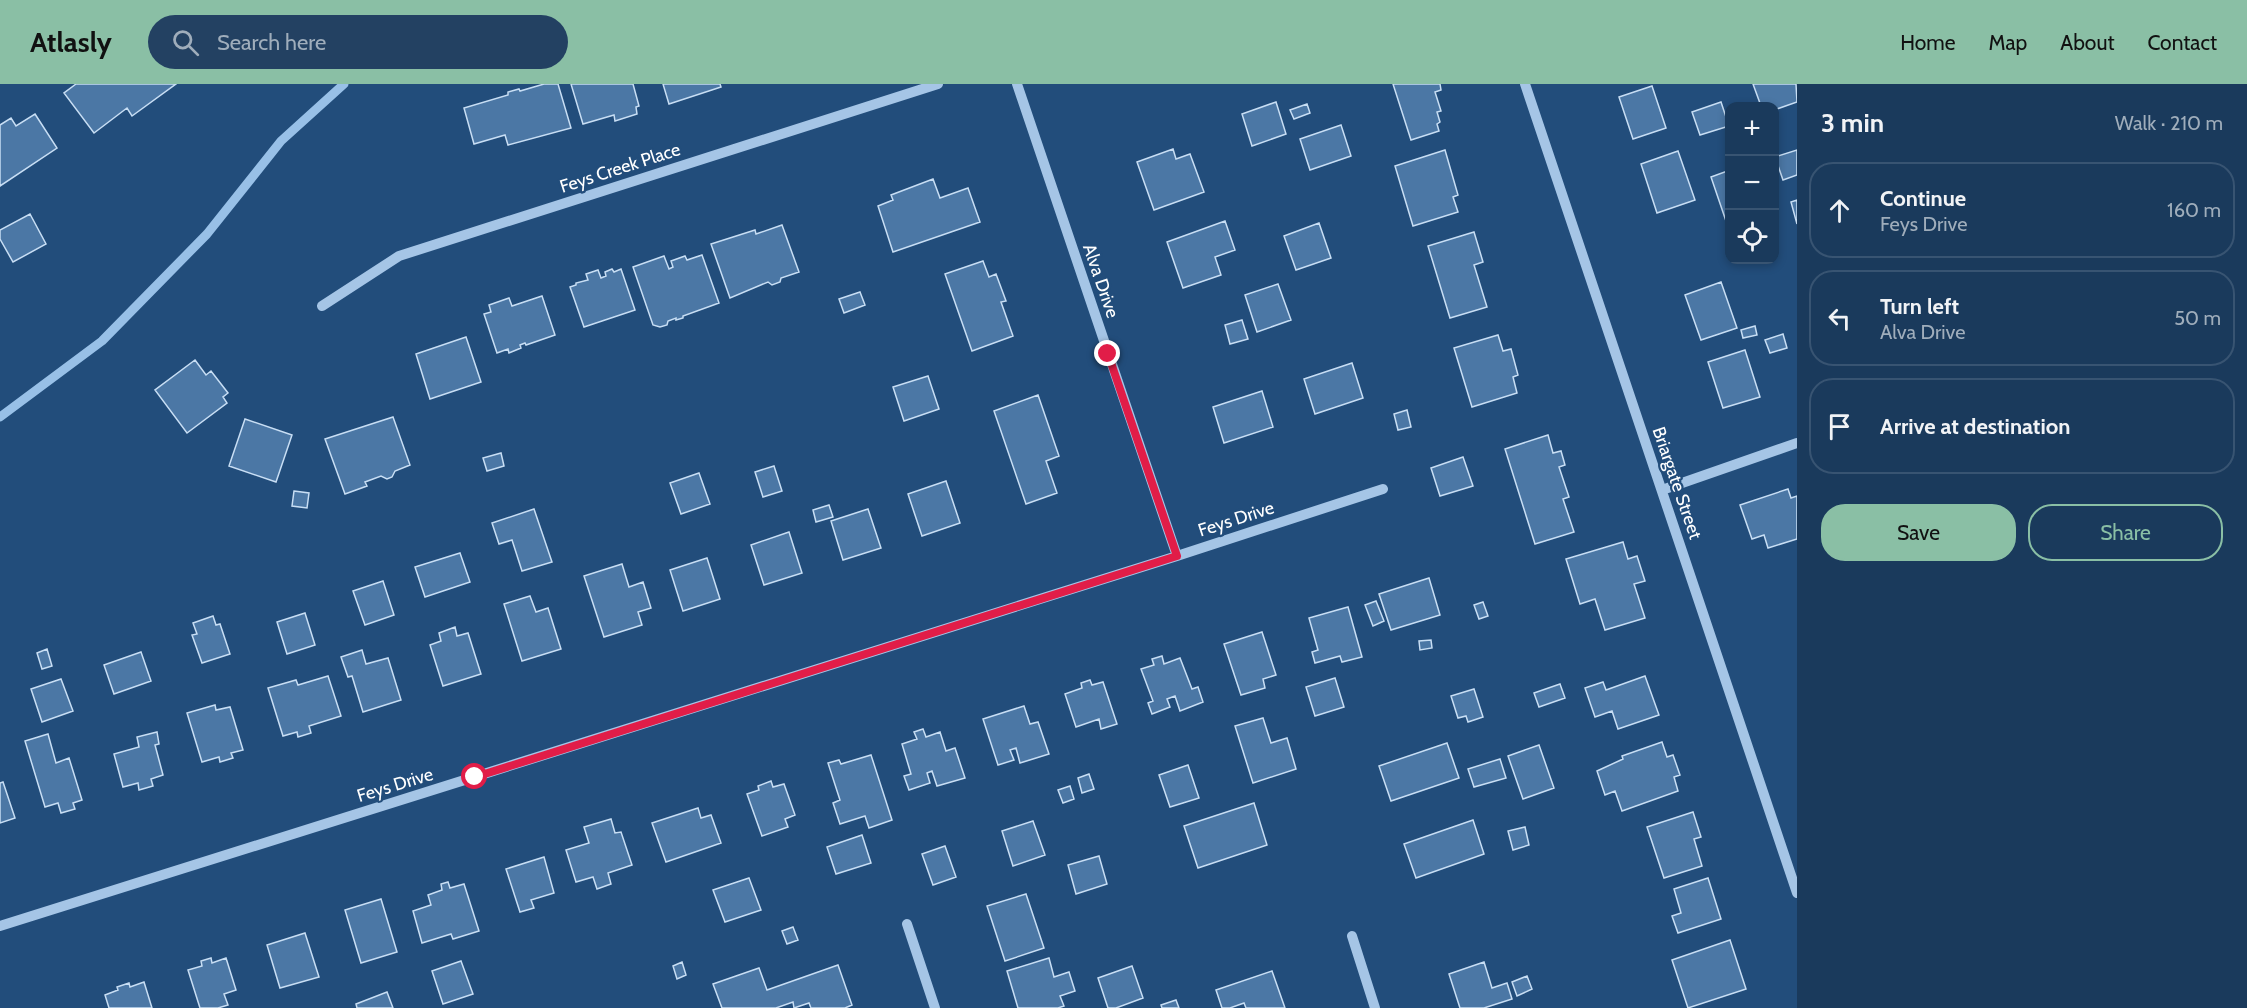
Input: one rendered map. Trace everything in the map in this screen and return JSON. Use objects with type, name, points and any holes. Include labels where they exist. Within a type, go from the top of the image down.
[{"type":"street","name":"Feys Creek Place","points":[[322,306],[399,256],[938,84]]},
{"type":"street","name":"Alva Drive","points":[[1017,84],[1177,556]]},
{"type":"street","name":"Briargate Street","points":[[1525,84],[1797,893]]},
{"type":"street","points":[[1662,490],[1797,443]]},
{"type":"street","name":"Feys Drive","points":[[0,926],[1177,556],[1383,489]]},
{"type":"street","points":[[907,924],[935,1008]]},
{"type":"street","points":[[1352,936],[1375,1008]]},
{"type":"building","points":[[76,84],[176,84],[132,116],[127,108],[94,133],[64,93]]},
{"type":"building","points":[[544,84],[558,84],[571,128],[508,145],[505,135],[474,144],[464,108],[508,95],[508,92]]},
{"type":"building","points":[[571,84],[633,84],[639,106],[636,107],[637,114],[615,121],[614,115],[583,124]]},
{"type":"building","points":[[663,84],[720,84],[721,87],[669,104]]},
{"type":"building","points":[[1393,84],[1440,84],[1441,90],[1435,92],[1441,111],[1437,112],[1440,122],[1437,124],[1439,131],[1411,140]]},
{"type":"building","points":[[1753,84],[1796,84],[1797,102],[1779,108],[1779,102],[1760,102]]},
{"type":"building","points":[[1652,86],[1666,128],[1633,139],[1619,97]]},
{"type":"building","points":[[1276,102],[1286,134],[1252,146],[1242,114]]},
{"type":"building","points":[[1721,102],[1725,114],[1725,127],[1700,135],[1692,112]]},
{"type":"building","points":[[1307,104],[1310,113],[1294,119],[1290,110]]},
{"type":"building","points":[[35,114],[57,148],[0,186],[0,125],[11,118],[16,126]]},
{"type":"building","points":[[1341,125],[1351,156],[1310,170],[1300,139]]},
{"type":"building","points":[[1173,149],[1176,159],[1190,154],[1204,192],[1154,210],[1137,162]]},
{"type":"building","points":[[1445,150],[1458,195],[1453,197],[1458,212],[1413,226],[1395,166]]},
{"type":"building","points":[[1797,150],[1797,175],[1783,180],[1779,168],[1779,156]]},
{"type":"building","points":[[1678,151],[1695,200],[1657,213],[1641,164]]},
{"type":"building","points":[[1725,172],[1725,218],[1711,177]]},
{"type":"building","points":[[933,179],[940,198],[968,188],[980,222],[893,252],[878,206],[893,200],[891,195]]},
{"type":"building","points":[[1797,200],[1797,224],[1791,202]]},
{"type":"building","points":[[30,214],[46,244],[13,262],[0,239],[0,230]]},
{"type":"building","points":[[1225,221],[1235,250],[1215,257],[1221,275],[1183,288],[1167,242]]},
{"type":"building","points":[[1319,223],[1331,258],[1296,270],[1284,236]]},
{"type":"building","points":[[782,225],[799,272],[781,278],[780,282],[772,285],[768,282],[730,298],[711,244],[755,230],[756,234]]},
{"type":"building","points":[[1474,232],[1483,262],[1474,265],[1487,307],[1450,318],[1428,246]]},
{"type":"building","points":[[702,255],[719,303],[683,316],[683,318],[668,321],[667,325],[660,327],[653,325],[633,267],[664,256],[669,269],[673,267],[671,261],[685,256],[687,260]]},
{"type":"building","points":[[983,261],[989,277],[996,274],[1006,301],[1001,302],[1013,336],[972,351],[945,274]]},
{"type":"building","points":[[612,269],[614,272],[621,269],[635,310],[584,327],[570,287],[588,280],[586,274],[598,270],[601,278],[606,276],[605,272]]},
{"type":"building","points":[[1721,282],[1737,328],[1701,340],[1685,295]]},
{"type":"building","points":[[1278,284],[1291,320],[1257,332],[1245,295]]},
{"type":"building","points":[[860,292],[865,305],[844,313],[839,299]]},
{"type":"building","points":[[542,296],[555,335],[526,345],[525,343],[520,345],[521,348],[509,353],[508,349],[497,353],[484,314],[491,312],[489,305],[509,298],[512,306]]},
{"type":"building","points":[[1242,320],[1248,339],[1230,344],[1225,325]]},
{"type":"building","points":[[1755,326],[1757,335],[1743,338],[1741,330]]},
{"type":"building","points":[[1783,334],[1787,348],[1770,353],[1765,340]]},
{"type":"building","points":[[1498,335],[1503,351],[1511,349],[1518,375],[1513,377],[1517,393],[1472,407],[1454,348]]},
{"type":"building","points":[[466,337],[481,382],[430,399],[416,354]]},
{"type":"building","points":[[1745,350],[1760,397],[1723,408],[1708,362]]},
{"type":"building","points":[[195,360],[206,375],[211,371],[228,393],[223,397],[227,403],[187,433],[155,390]]},
{"type":"building","points":[[1352,363],[1363,398],[1315,414],[1304,379]]},
{"type":"building","points":[[928,376],[939,409],[904,421],[893,387]]},
{"type":"building","points":[[1262,391],[1273,427],[1224,443],[1213,407]]},
{"type":"building","points":[[1038,395],[1059,456],[1046,461],[1057,493],[1026,504],[994,411]]},
{"type":"building","points":[[1407,410],[1411,427],[1398,430],[1394,414]]},
{"type":"building","points":[[393,417],[410,465],[395,471],[392,477],[387,479],[381,476],[365,482],[367,486],[345,494],[325,439]]},
{"type":"building","points":[[245,419],[292,435],[276,482],[229,466]]},
{"type":"building","points":[[1548,435],[1553,453],[1561,451],[1565,465],[1559,467],[1569,497],[1563,499],[1574,532],[1535,544],[1505,449]]},
{"type":"building","points":[[501,453],[504,466],[487,471],[483,458]]},
{"type":"building","points":[[1463,457],[1473,486],[1440,496],[1431,468]]},
{"type":"building","points":[[774,466],[782,491],[763,497],[755,472]]},
{"type":"building","points":[[699,473],[710,504],[681,514],[670,483]]},
{"type":"building","points":[[946,481],[960,523],[922,536],[908,494]]},
{"type":"building","points":[[1788,489],[1791,498],[1797,496],[1797,539],[1768,548],[1764,535],[1752,539],[1740,505]]},
{"type":"building","points":[[294,491],[309,493],[307,508],[292,506]]},
{"type":"building","points":[[829,505],[833,517],[816,522],[813,510]]},
{"type":"building","points":[[534,509],[552,562],[522,571],[512,540],[499,544],[492,523]]},
{"type":"building","points":[[868,509],[881,548],[843,560],[831,521]]},
{"type":"building","points":[[789,532],[802,573],[764,585],[751,545]]},
{"type":"building","points":[[1623,542],[1628,559],[1637,556],[1645,581],[1634,584],[1645,618],[1605,630],[1595,599],[1580,604],[1566,559]]},
{"type":"building","points":[[460,553],[470,582],[425,597],[415,567]]},
{"type":"building","points":[[707,558],[720,599],[683,611],[670,570]]},
{"type":"building","points":[[622,564],[629,587],[643,582],[651,608],[638,612],[642,625],[604,637],[584,576]]},
{"type":"building","points":[[1429,578],[1440,615],[1391,630],[1379,594]]},
{"type":"building","points":[[383,581],[394,615],[365,625],[353,591]]},
{"type":"building","points":[[530,596],[536,612],[548,608],[561,649],[522,661],[504,604]]},
{"type":"building","points":[[1376,601],[1384,621],[1373,626],[1365,605]]},
{"type":"building","points":[[1483,602],[1488,616],[1479,619],[1474,605]]},
{"type":"building","points":[[1348,607],[1362,657],[1342,662],[1340,656],[1315,663],[1312,652],[1318,650],[1309,618]]},
{"type":"building","points":[[305,613],[315,645],[287,654],[277,622]]},
{"type":"building","points":[[213,616],[216,625],[220,624],[230,654],[202,663],[192,635],[197,634],[193,623]]},
{"type":"building","points":[[455,627],[457,636],[468,633],[481,674],[443,686],[430,645],[441,641],[439,633]]},
{"type":"building","points":[[1262,632],[1276,675],[1263,679],[1265,688],[1241,695],[1224,644]]},
{"type":"building","points":[[1431,640],[1432,648],[1420,650],[1419,641]]},
{"type":"building","points":[[47,649],[52,666],[42,669],[37,653]]},
{"type":"building","points":[[362,650],[366,664],[388,658],[401,700],[363,712],[352,676],[348,677],[341,657]]},
{"type":"building","points":[[141,652],[151,681],[114,694],[104,665]]},
{"type":"building","points":[[1162,656],[1164,664],[1180,658],[1192,689],[1198,687],[1203,702],[1180,711],[1175,696],[1167,699],[1170,707],[1152,714],[1148,703],[1153,701],[1141,669],[1154,665],[1152,659]]},
{"type":"building","points":[[328,676],[341,716],[309,726],[311,733],[298,737],[297,732],[283,736],[268,688],[296,680],[298,685]]},
{"type":"building","points":[[1645,676],[1659,715],[1618,729],[1612,711],[1595,717],[1585,688],[1603,682],[1606,690]]},
{"type":"building","points":[[1335,678],[1344,707],[1315,716],[1306,687]]},
{"type":"building","points":[[61,679],[73,711],[42,722],[31,689]]},
{"type":"building","points":[[1090,680],[1092,685],[1103,682],[1117,724],[1101,729],[1099,719],[1076,727],[1065,694],[1082,688],[1081,683]]},
{"type":"building","points":[[1560,684],[1565,698],[1539,707],[1534,693]]},
{"type":"building","points":[[1474,689],[1483,717],[1468,722],[1466,716],[1458,718],[1451,696]]},
{"type":"building","points":[[215,705],[216,710],[230,707],[243,750],[231,753],[233,758],[220,762],[219,757],[202,762],[187,713]]},
{"type":"building","points":[[1024,706],[1030,724],[1038,722],[1049,754],[1020,763],[1016,748],[1010,750],[1014,760],[998,765],[983,719]]},
{"type":"building","points":[[1263,718],[1271,743],[1287,738],[1296,769],[1253,783],[1235,726]]},
{"type":"building","points":[[923,729],[926,737],[940,732],[946,751],[955,748],[965,778],[937,786],[932,771],[927,773],[930,783],[909,790],[904,776],[911,774],[902,744],[917,739],[914,732]]},
{"type":"building","points":[[157,732],[159,744],[155,745],[163,775],[151,779],[153,786],[139,790],[138,783],[123,787],[114,754],[139,747],[137,737]]},
{"type":"building","points":[[48,734],[56,763],[69,758],[82,800],[73,803],[75,809],[61,813],[58,803],[45,807],[25,741]]},
{"type":"building","points":[[1662,742],[1667,757],[1673,755],[1680,775],[1674,777],[1678,791],[1622,811],[1615,791],[1605,795],[1597,771],[1623,759],[1622,756]]},
{"type":"building","points":[[1447,743],[1459,778],[1391,801],[1379,766]]},
{"type":"building","points":[[1539,745],[1554,788],[1523,799],[1508,756]]},
{"type":"building","points":[[871,755],[892,820],[869,828],[865,816],[840,824],[833,803],[840,800],[828,763],[839,760],[841,764]]},
{"type":"building","points":[[1500,759],[1506,778],[1474,787],[1468,769]]},
{"type":"building","points":[[1188,765],[1199,798],[1170,807],[1159,775]]},
{"type":"building","points":[[1089,774],[1094,789],[1082,793],[1078,778]]},
{"type":"building","points":[[771,781],[773,787],[784,784],[795,815],[785,819],[788,827],[762,836],[747,794],[759,790],[758,786]]},
{"type":"building","points":[[3,782],[15,818],[0,823],[0,783]]},
{"type":"building","points":[[1070,786],[1074,799],[1063,803],[1058,790]]},
{"type":"building","points":[[1254,803],[1267,845],[1198,868],[1184,826]]},
{"type":"building","points":[[698,808],[701,818],[711,815],[721,843],[666,862],[652,823]]},
{"type":"building","points":[[1693,812],[1701,837],[1694,839],[1702,866],[1664,878],[1647,827]]},
{"type":"building","points":[[611,819],[615,833],[621,832],[632,865],[608,873],[611,884],[597,889],[593,877],[576,882],[566,850],[589,843],[584,827]]},
{"type":"building","points":[[1473,820],[1484,854],[1416,878],[1404,844]]},
{"type":"building","points":[[1033,821],[1045,855],[1013,866],[1002,831]]},
{"type":"building","points":[[1525,827],[1529,845],[1513,850],[1508,831]]},
{"type":"building","points":[[862,835],[871,863],[836,874],[827,847]]},
{"type":"building","points":[[945,846],[956,877],[933,885],[922,854]]},
{"type":"building","points":[[1099,856],[1107,884],[1076,894],[1068,865]]},
{"type":"building","points":[[544,857],[554,893],[531,900],[534,908],[520,912],[506,869]]},
{"type":"building","points":[[749,878],[761,910],[725,922],[713,890]]},
{"type":"building","points":[[1708,878],[1721,919],[1678,933],[1672,916],[1681,913],[1674,889]]},
{"type":"building","points":[[448,882],[450,888],[464,884],[479,931],[453,939],[451,934],[422,943],[413,911],[431,905],[428,895],[442,890],[441,884]]},
{"type":"building","points":[[1026,894],[1044,948],[1005,961],[987,906]]},
{"type":"building","points":[[381,899],[397,952],[361,963],[345,910]]},
{"type":"building","points":[[793,927],[798,940],[787,944],[782,931]]},
{"type":"building","points":[[305,933],[319,977],[280,988],[267,945]]},
{"type":"building","points":[[1730,940],[1746,989],[1688,1008],[1672,960]]},
{"type":"building","points":[[211,958],[212,963],[226,958],[236,990],[224,994],[228,1005],[218,1008],[200,1008],[188,970],[202,966],[201,961]]},
{"type":"building","points":[[1049,958],[1054,977],[1069,972],[1075,991],[1060,996],[1064,1006],[1058,1008],[1018,1008],[1007,971]]},
{"type":"building","points":[[461,961],[473,994],[443,1004],[432,971]]},
{"type":"building","points":[[682,962],[686,975],[677,979],[673,966]]},
{"type":"building","points":[[1484,962],[1492,988],[1507,983],[1512,999],[1484,1008],[1460,1008],[1449,974]]},
{"type":"building","points":[[838,965],[852,1005],[845,1008],[811,1008],[809,1003],[794,1008],[793,1002],[776,1008],[722,1008],[713,984],[759,968],[767,990]]},
{"type":"building","points":[[1132,966],[1143,998],[1116,1008],[1108,1008],[1098,978]]},
{"type":"building","points":[[1272,971],[1285,1008],[1246,1008],[1244,1003],[1222,1008],[1216,990]]},
{"type":"building","points":[[1527,976],[1532,989],[1517,996],[1512,982]]},
{"type":"building","points":[[144,982],[152,1008],[109,1008],[105,995],[129,983],[130,987]]},
{"type":"building","points":[[387,992],[393,1008],[357,1008],[356,1004]]},
{"type":"building","points":[[1176,1000],[1179,1008],[1162,1008],[1161,1005]]},
{"type":"waterway","points":[[0,417],[102,341],[207,234],[281,141],[344,84]]},
{"type":"route","points":[[475,777],[1177,556],[1108,354]]}]
